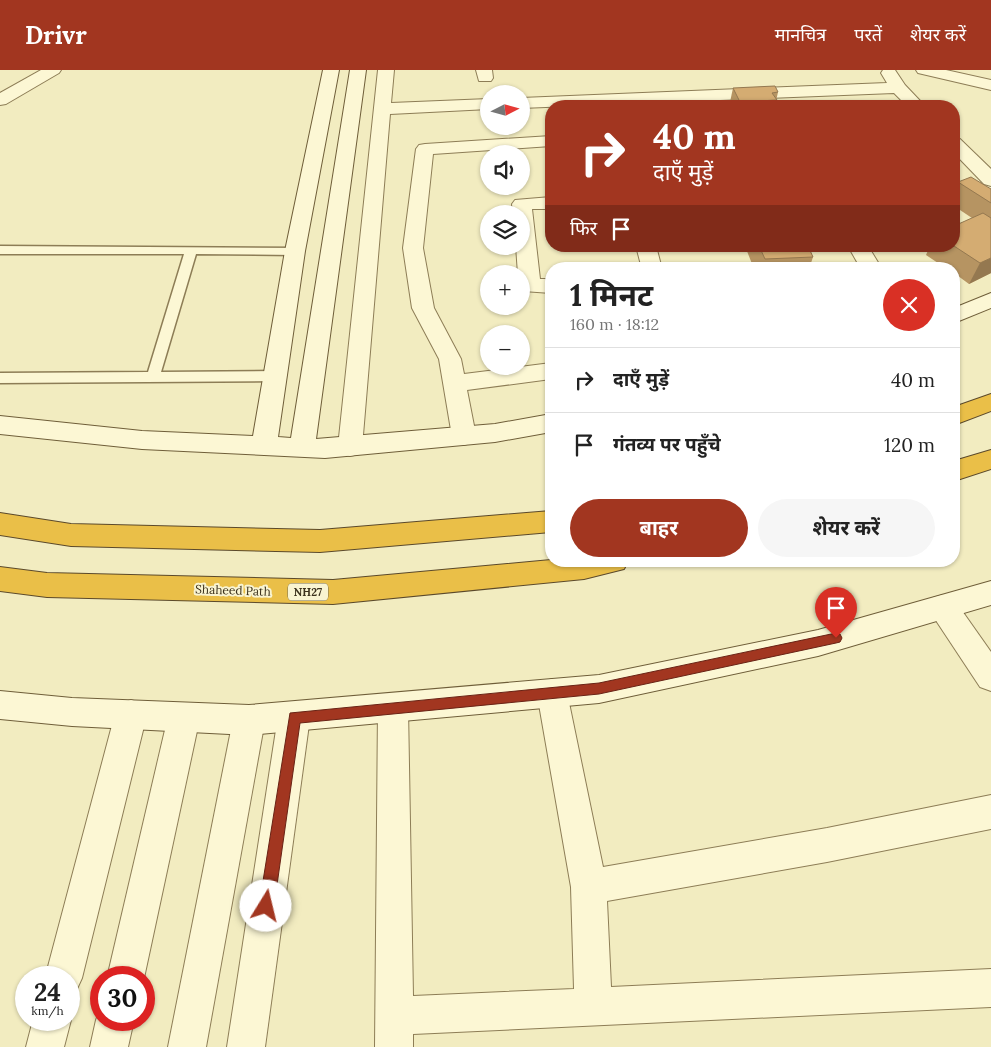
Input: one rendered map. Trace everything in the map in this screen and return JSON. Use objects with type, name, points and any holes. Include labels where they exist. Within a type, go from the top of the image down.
[{"type":"highway","points":[[960,414],[991,402]]},
{"type":"highway","points":[[960,470],[991,459]]},
{"type":"highway","points":[[0,524],[72,534],[320,541],[545,522]]},
{"type":"highway","name":"Shaheed Path","points":[[0,579],[47,584],[334,592],[588,567]]},
{"type":"street","points":[[0,100],[53,70]]},
{"type":"street","points":[[264,446],[295,251],[331,70]]},
{"type":"street","points":[[302,448],[358,70]]},
{"type":"street","points":[[350,447],[386,70]]},
{"type":"street","points":[[888,70],[898,88],[911,100]]},
{"type":"street","points":[[924,70],[991,85]]},
{"type":"street","points":[[596,100],[898,88]]},
{"type":"street","points":[[530,103],[545,102]]},
{"type":"street","points":[[383,110],[480,105]]},
{"type":"street","points":[[464,436],[450,359],[423,308],[413,248],[425,149],[545,141]]},
{"type":"street","points":[[960,152],[982,180]]},
{"type":"street","points":[[545,203],[522,204],[530,286],[545,286]]},
{"type":"street","points":[[960,313],[991,300]]},
{"type":"street","points":[[454,383],[545,372]]},
{"type":"street","points":[[0,425],[142,440],[325,449],[495,433],[545,423]]},
{"type":"street","points":[[0,705],[72,712],[249,720],[599,689],[818,643],[991,593]]},
{"type":"street","points":[[943,607],[991,677]]},
{"type":"street","points":[[552,693],[589,887],[593,1005]]},
{"type":"street","points":[[393,708],[395,1031],[593,1005],[991,988]]},
{"type":"street","points":[[66,966],[131,714]]},
{"type":"street","points":[[128,966],[184,717]]},
{"type":"street","points":[[246,1047],[294,717]]},
{"type":"street","points":[[187,1047],[249,720]]},
{"type":"street","points":[[589,887],[827,846],[991,812]]},
{"type":"street","points":[[45,1047],[49,1031]]},
{"type":"street","points":[[109,1047],[113,1031]]},
{"type":"lane","points":[[0,250],[295,251]]},
{"type":"lane","points":[[153,377],[191,251]]},
{"type":"lane","points":[[0,378],[275,376]]},
{"type":"building","points":[[775,86],[778,92],[772,93],[777,100],[739,100],[733,88]]},
{"type":"building","points":[[971,177],[991,189],[991,203],[960,183],[960,181]]},
{"type":"building","points":[[983,213],[991,218],[991,258],[980,263],[960,250],[960,223]]},
{"type":"building","points":[[762,252],[811,252],[813,257],[765,259]]},
{"type":"route","points":[[266,906],[294,717],[599,689],[836,638]]}]
